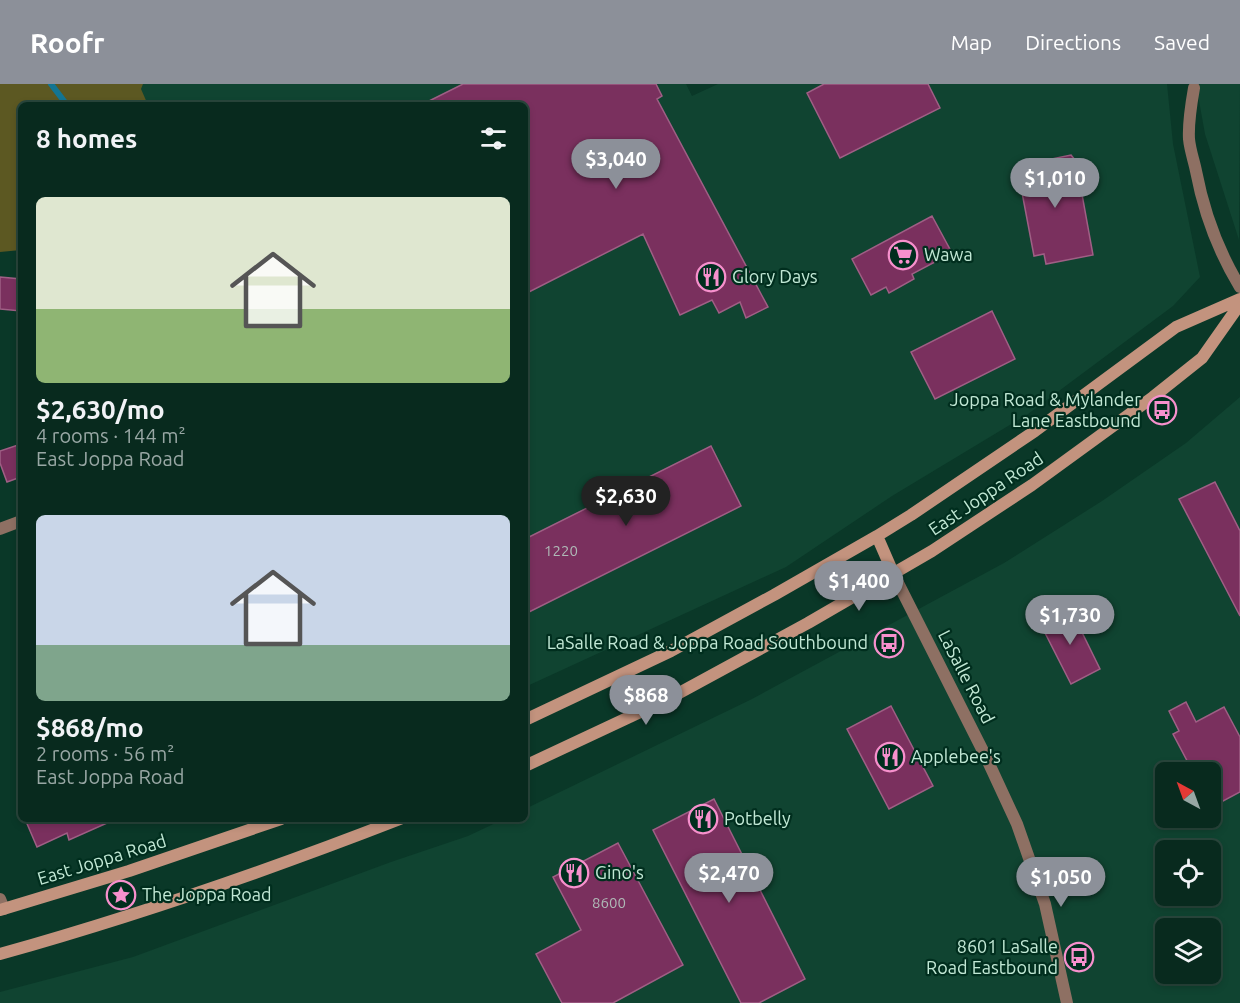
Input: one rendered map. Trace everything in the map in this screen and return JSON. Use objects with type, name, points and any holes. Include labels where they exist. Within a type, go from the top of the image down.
[{"type":"main road","name":"East Joppa Road","points":[[528,719],[671,651],[911,516],[1026,437],[1176,327],[1240,298]]},
{"type":"main road","name":"East Joppa Road","points":[[528,765],[670,698],[894,575],[1032,485],[1153,397],[1202,358],[1240,304]]},
{"type":"main road","points":[[877,536],[894,575]]},
{"type":"main road","points":[[0,954],[221,885],[392,822]]},
{"type":"main road","name":"East Joppa Road","points":[[1,906],[129,871],[254,824]]},
{"type":"street","points":[[1194,88],[1189,140],[1199,186],[1224,261],[1240,287]]},
{"type":"street","points":[[0,529],[18,522]]},
{"type":"street","name":"LaSalle Road","points":[[894,575],[985,755],[1017,824],[1045,904],[1067,1003]]},
{"type":"shaded area","points":[[0,84],[686,84],[692,96],[718,84],[1167,84],[1173,144],[1200,277],[1173,306],[1028,414],[892,496],[786,567],[528,686],[528,102],[18,102]]},
{"type":"shaded area","points":[[0,84],[143,84],[141,89],[147,102],[18,102],[18,250],[0,252]]},
{"type":"shaded area","points":[[1196,84],[1240,84],[1239,240],[1205,134]]},
{"type":"shaded area","points":[[1240,397],[1240,1003],[0,1003],[0,992],[133,957],[468,836],[498,822],[528,822],[528,808],[752,699],[1004,563],[1102,501],[1186,443]]},
{"type":"building","points":[[463,84],[656,84],[662,96],[657,99],[768,307],[746,318],[740,302],[719,313],[712,300],[680,315],[643,234],[528,292],[528,102],[427,102]]},
{"type":"building","points":[[824,84],[928,84],[940,108],[840,158],[807,93]]},
{"type":"building","points":[[1071,155],[1076,161],[1093,255],[1046,264],[1044,254],[1034,256],[1017,166]]},
{"type":"building","name":"Wawa","points":[[932,216],[952,253],[912,274],[914,279],[889,293],[886,287],[871,295],[852,259]]},
{"type":"building","points":[[0,277],[18,279],[18,311],[0,309]]},
{"type":"building","name":"Wawa","points":[[992,311],[1015,359],[935,399],[911,352]]},
{"type":"building","points":[[18,445],[18,478],[7,482],[0,463],[0,451]]},
{"type":"building","points":[[711,446],[741,506],[528,612],[528,538]]},
{"type":"building","points":[[1215,482],[1240,531],[1240,616],[1179,499]]},
{"type":"building","points":[[1070,608],[1100,669],[1071,684],[1040,623]]},
{"type":"building","points":[[1186,702],[1196,722],[1224,707],[1240,737],[1240,792],[1221,802],[1221,762],[1188,762],[1173,734],[1179,731],[1169,711]]},
{"type":"building","name":"Applebee's","points":[[891,706],[933,786],[889,809],[847,729]]},
{"type":"building","points":[[714,799],[805,979],[759,1003],[741,1003],[653,830]]},
{"type":"building","points":[[26,822],[109,822],[69,840],[67,833],[37,847]]},
{"type":"building","points":[[618,843],[683,965],[613,1003],[562,1003],[536,954],[581,930],[553,877]]},
{"type":"waterway","points":[[51,84],[65,102]]},
{"type":"place","name":"Wawa","points":[[903,255]]},
{"type":"place","name":"Glory Days","points":[[711,277]]},
{"type":"place","name":"Joppa Road & Mylander Lane Eastbound","points":[[1162,410]]},
{"type":"place","name":"LaSalle Road & Joppa Road Southbound","points":[[889,643]]},
{"type":"place","name":"Applebee's","points":[[890,757]]},
{"type":"place","name":"Potbelly","points":[[703,819]]},
{"type":"place","name":"Gino's","points":[[574,873]]},
{"type":"place","name":"The Joppa Road","points":[[121,895]]},
{"type":"place","name":"8601 LaSalle Road Eastbound","points":[[1079,957]]}]
